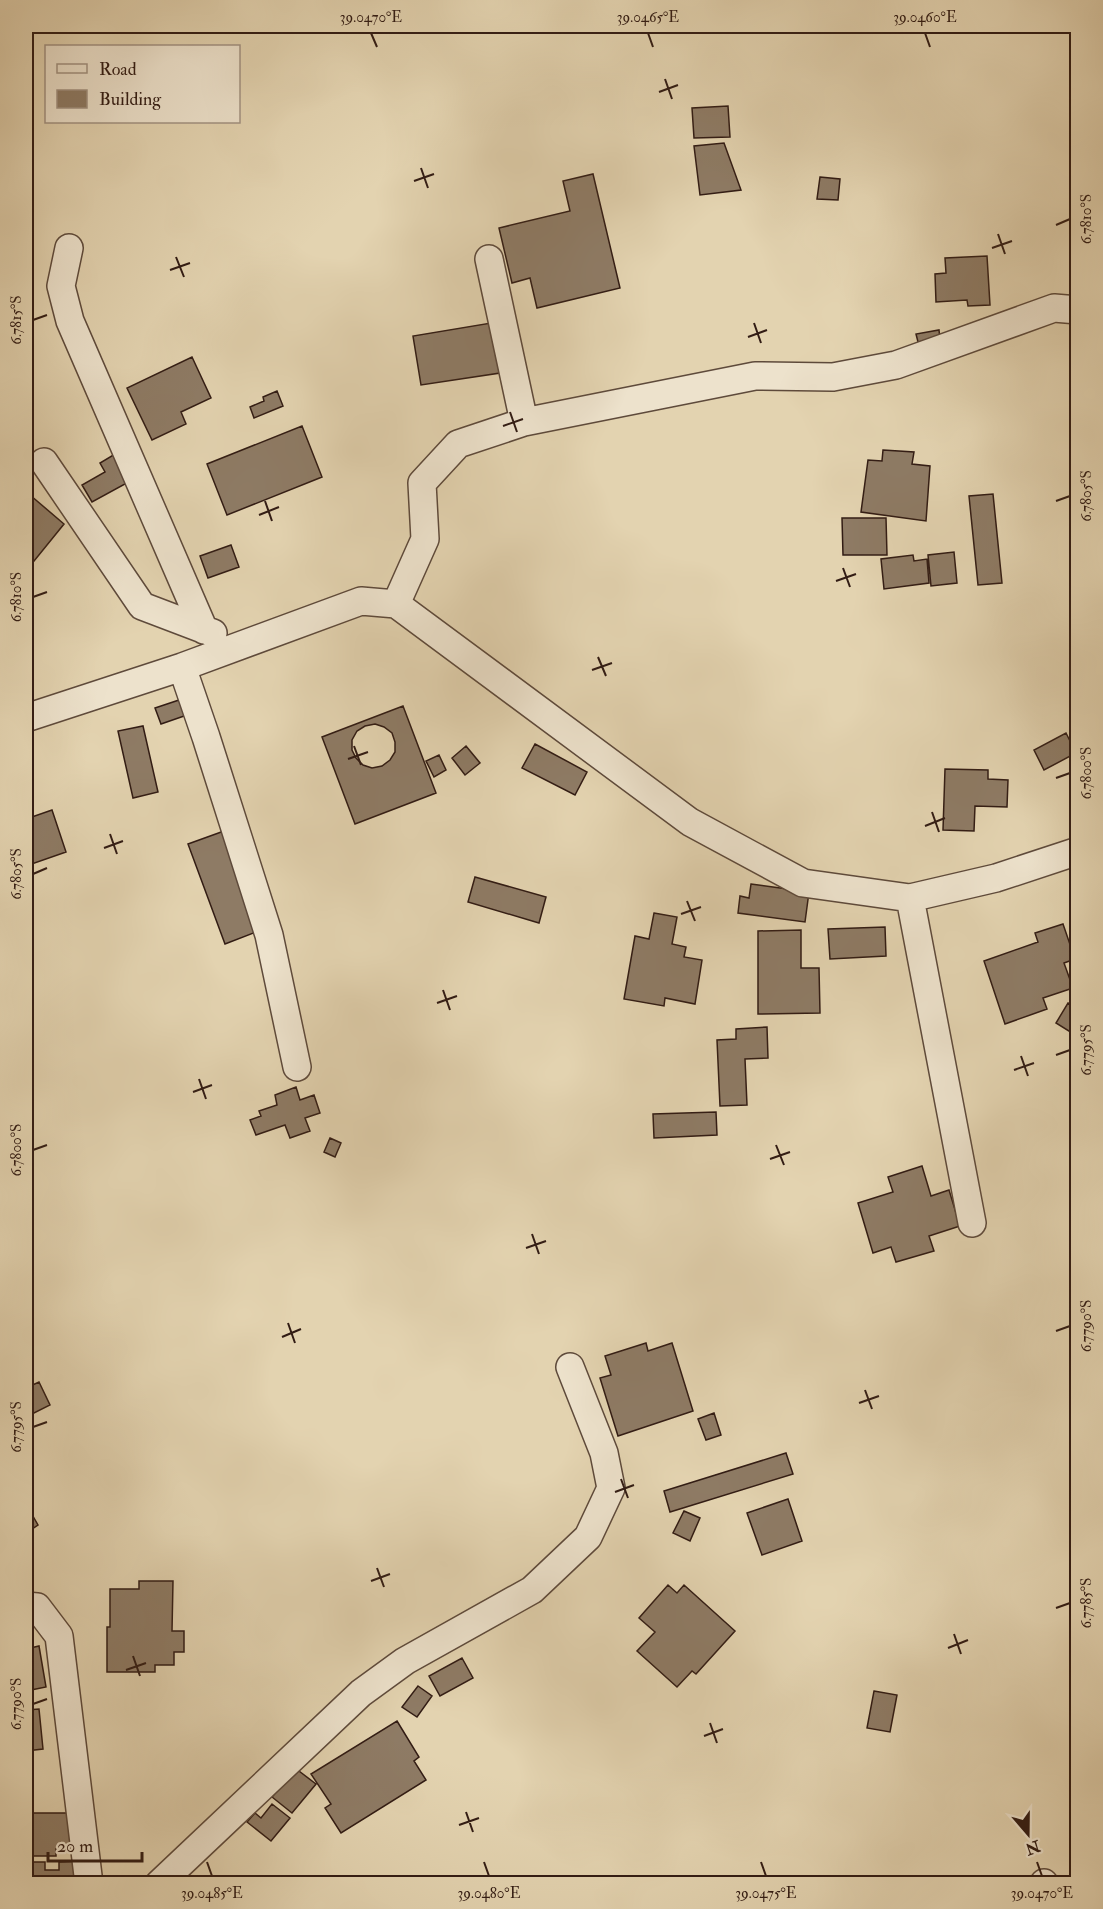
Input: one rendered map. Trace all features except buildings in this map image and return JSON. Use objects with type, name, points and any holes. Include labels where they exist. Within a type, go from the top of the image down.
[{"type":"street","points":[[69,248],[61,286],[70,321],[204,630]]},
{"type":"street","points":[[489,259],[524,423]]},
{"type":"street","points":[[396,604],[424,539],[422,483],[458,444],[524,423],[755,376],[833,377],[896,365],[1054,308],[1077,310]]},
{"type":"street","points":[[45,462],[142,606],[245,644]]},
{"type":"street","points":[[26,718],[182,667],[361,602],[396,604],[690,822],[803,883],[910,898],[996,878],[1077,851]]},
{"type":"street","points":[[182,667],[269,935],[297,1066]]},
{"type":"street","points":[[910,898],[972,1223]]},
{"type":"street","points":[[159,1884],[362,1693],[405,1661],[532,1590],[588,1536],[611,1488],[604,1453],[570,1367]]},
{"type":"street","points":[[26,1606],[37,1607],[59,1636],[89,1884]]}]
